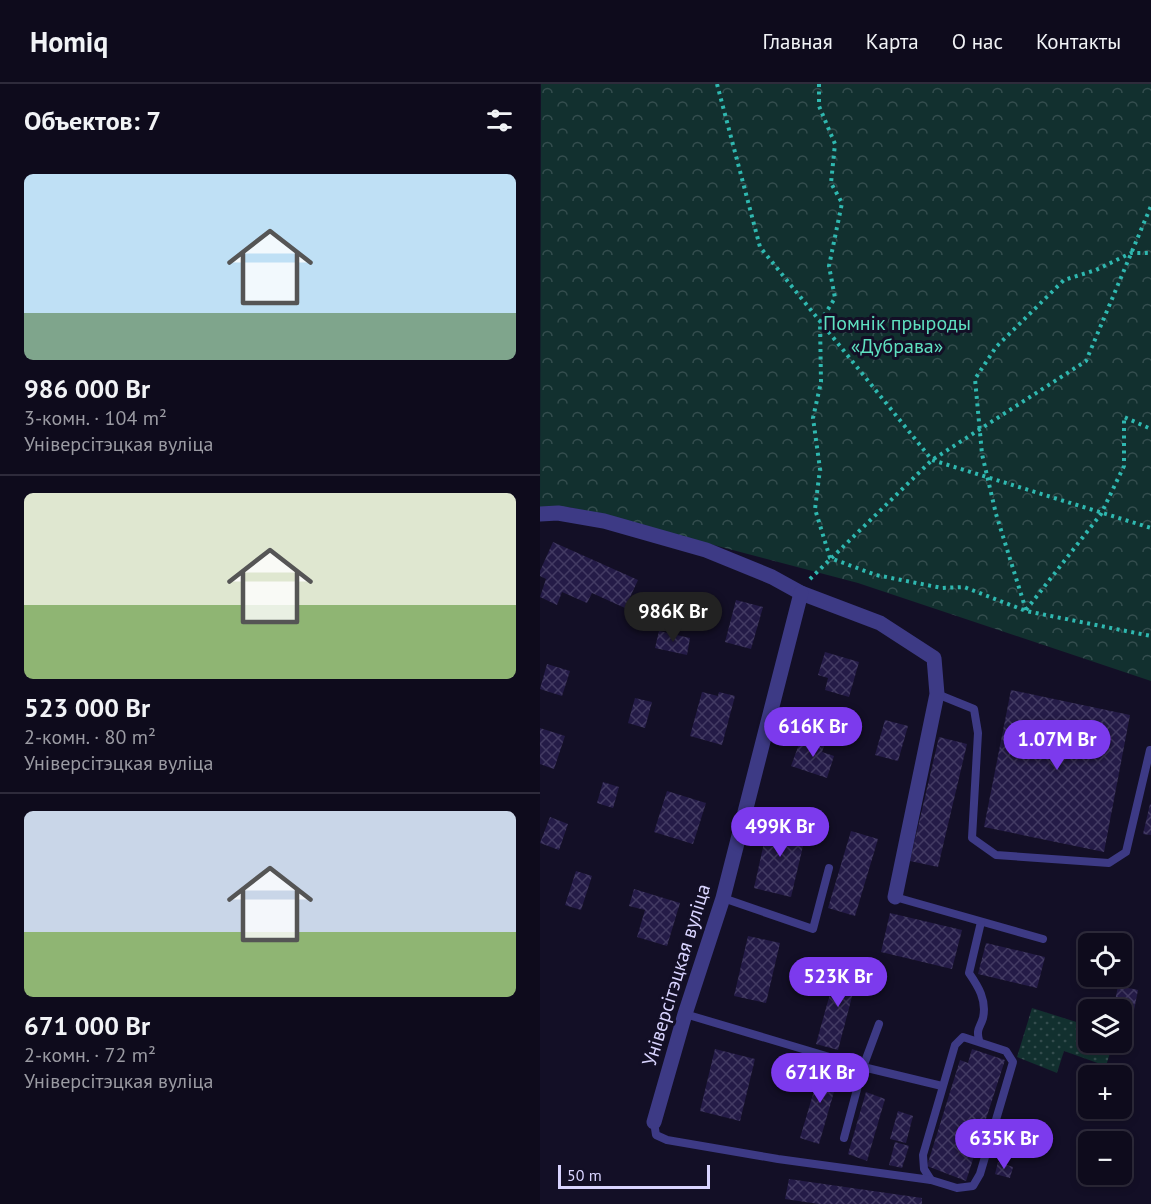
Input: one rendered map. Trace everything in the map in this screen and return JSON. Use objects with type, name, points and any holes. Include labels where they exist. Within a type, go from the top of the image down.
[{"type":"street","points":[[540,514],[558,513],[604,521],[706,550],[772,577],[801,593],[880,623],[934,658],[937,694],[895,897]]},
{"type":"street","name":"Універсітэцкая вуліца","points":[[654,1122],[685,1014],[723,898],[801,593]]},
{"type":"lane","points":[[937,694],[974,709],[978,733],[972,838],[996,855],[1109,863],[1126,852],[1134,828],[1150,750]]},
{"type":"lane","points":[[723,898],[813,929],[829,868]]},
{"type":"lane","points":[[895,897],[1043,939]]},
{"type":"lane","points":[[979,1040],[977,1031],[983,1017],[983,1003],[979,988],[969,973],[981,922]]},
{"type":"lane","points":[[685,1014],[863,1067],[942,1086]]},
{"type":"lane","points":[[844,1138],[863,1067],[879,1024]]},
{"type":"lane","points":[[654,1122],[656,1135],[667,1140],[778,1159],[930,1180],[957,1188],[973,1186],[980,1174],[1012,1062],[1006,1051],[979,1040],[963,1037],[958,1039],[923,1155],[924,1169],[930,1180]]},
{"type":"path","points":[[717,84],[760,247],[932,460],[1151,528]]},
{"type":"path","points":[[819,84],[819,106],[835,144],[831,183],[842,203],[829,266],[835,298],[820,322],[821,382],[813,418],[820,469],[815,509],[830,558]]},
{"type":"path","points":[[801,593],[830,558],[932,460],[1086,361],[1151,206]]},
{"type":"path","points":[[1026,611],[988,478],[975,379],[996,347],[1064,280],[1096,270],[1131,253],[1151,253]]},
{"type":"path","points":[[1026,611],[1101,514],[1124,466],[1124,417],[1151,429]]},
{"type":"path","points":[[830,558],[876,575],[942,588],[964,587],[1026,611],[1151,636]]},
{"type":"green space","name":"Помнік прыроды «Дубрава»","points":[[541,84],[1151,84],[1151,681],[858,583],[569,507],[540,509]]},
{"type":"green space","points":[[1032,1008],[1078,1023],[1078,1053],[1110,1053],[1106,1065],[1103,1065],[1064,1051],[1057,1073],[1017,1057]]},
{"type":"building","points":[[553,542],[638,580],[625,608],[592,593],[587,603],[562,592],[557,605],[540,597],[546,579],[540,576],[540,571]]},
{"type":"building","points":[[736,600],[763,607],[751,649],[725,642]]},
{"type":"building","points":[[659,631],[690,638],[687,655],[655,648]]},
{"type":"building","points":[[825,652],[859,662],[849,697],[825,690],[828,678],[818,675]]},
{"type":"building","points":[[547,664],[570,671],[562,696],[540,689]]},
{"type":"building","points":[[1011,690],[1130,715],[1104,852],[984,827]]},
{"type":"building","points":[[702,692],[718,696],[719,692],[735,696],[722,745],[690,736]]},
{"type":"building","points":[[635,698],[652,702],[645,728],[628,723]]},
{"type":"building","points":[[885,720],[908,726],[898,761],[875,755]]},
{"type":"building","points":[[540,728],[565,736],[554,769],[540,764]]},
{"type":"building","points":[[802,736],[825,743],[822,752],[834,756],[827,778],[791,766]]},
{"type":"building","points":[[939,737],[967,744],[938,867],[910,861]]},
{"type":"building","points":[[603,782],[619,787],[613,808],[597,803]]},
{"type":"building","points":[[667,791],[706,803],[693,844],[654,832]]},
{"type":"building","points":[[1151,805],[1151,835],[1143,834]]},
{"type":"building","points":[[550,817],[568,824],[559,850],[540,843]]},
{"type":"building","points":[[769,820],[807,829],[791,897],[754,888]]},
{"type":"building","points":[[851,831],[878,839],[855,916],[828,908]]},
{"type":"building","points":[[576,871],[592,876],[581,910],[565,905]]},
{"type":"building","points":[[634,889],[680,903],[667,946],[637,937],[645,910],[629,906]]},
{"type":"building","points":[[890,913],[962,930],[952,969],[881,952]]},
{"type":"building","points":[[748,936],[780,943],[766,1003],[734,996]]},
{"type":"building","points":[[986,943],[1045,957],[1037,988],[978,974]]},
{"type":"building","points":[[838,965],[859,970],[838,1050],[816,1044]]},
{"type":"building","points":[[1118,987],[1138,990],[1134,1010],[1132,1010],[1132,999],[1115,999]]},
{"type":"building","points":[[715,1049],[755,1059],[740,1121],[700,1111]]},
{"type":"building","points":[[972,1049],[1005,1060],[966,1181],[927,1166],[960,1060],[968,1063]]},
{"type":"building","points":[[822,1064],[840,1071],[819,1144],[800,1138]]},
{"type":"building","points":[[866,1092],[885,1099],[867,1161],[848,1154]]},
{"type":"building","points":[[898,1111],[913,1116],[906,1143],[890,1139]]},
{"type":"building","points":[[1004,1132],[1020,1137],[1015,1149],[1000,1145]]},
{"type":"building","points":[[895,1142],[909,1146],[902,1168],[889,1165]]},
{"type":"building","points":[[998,1162],[1013,1167],[1010,1178],[995,1174]]},
{"type":"building","points":[[789,1179],[922,1198],[922,1204],[819,1204],[785,1199]]}]
